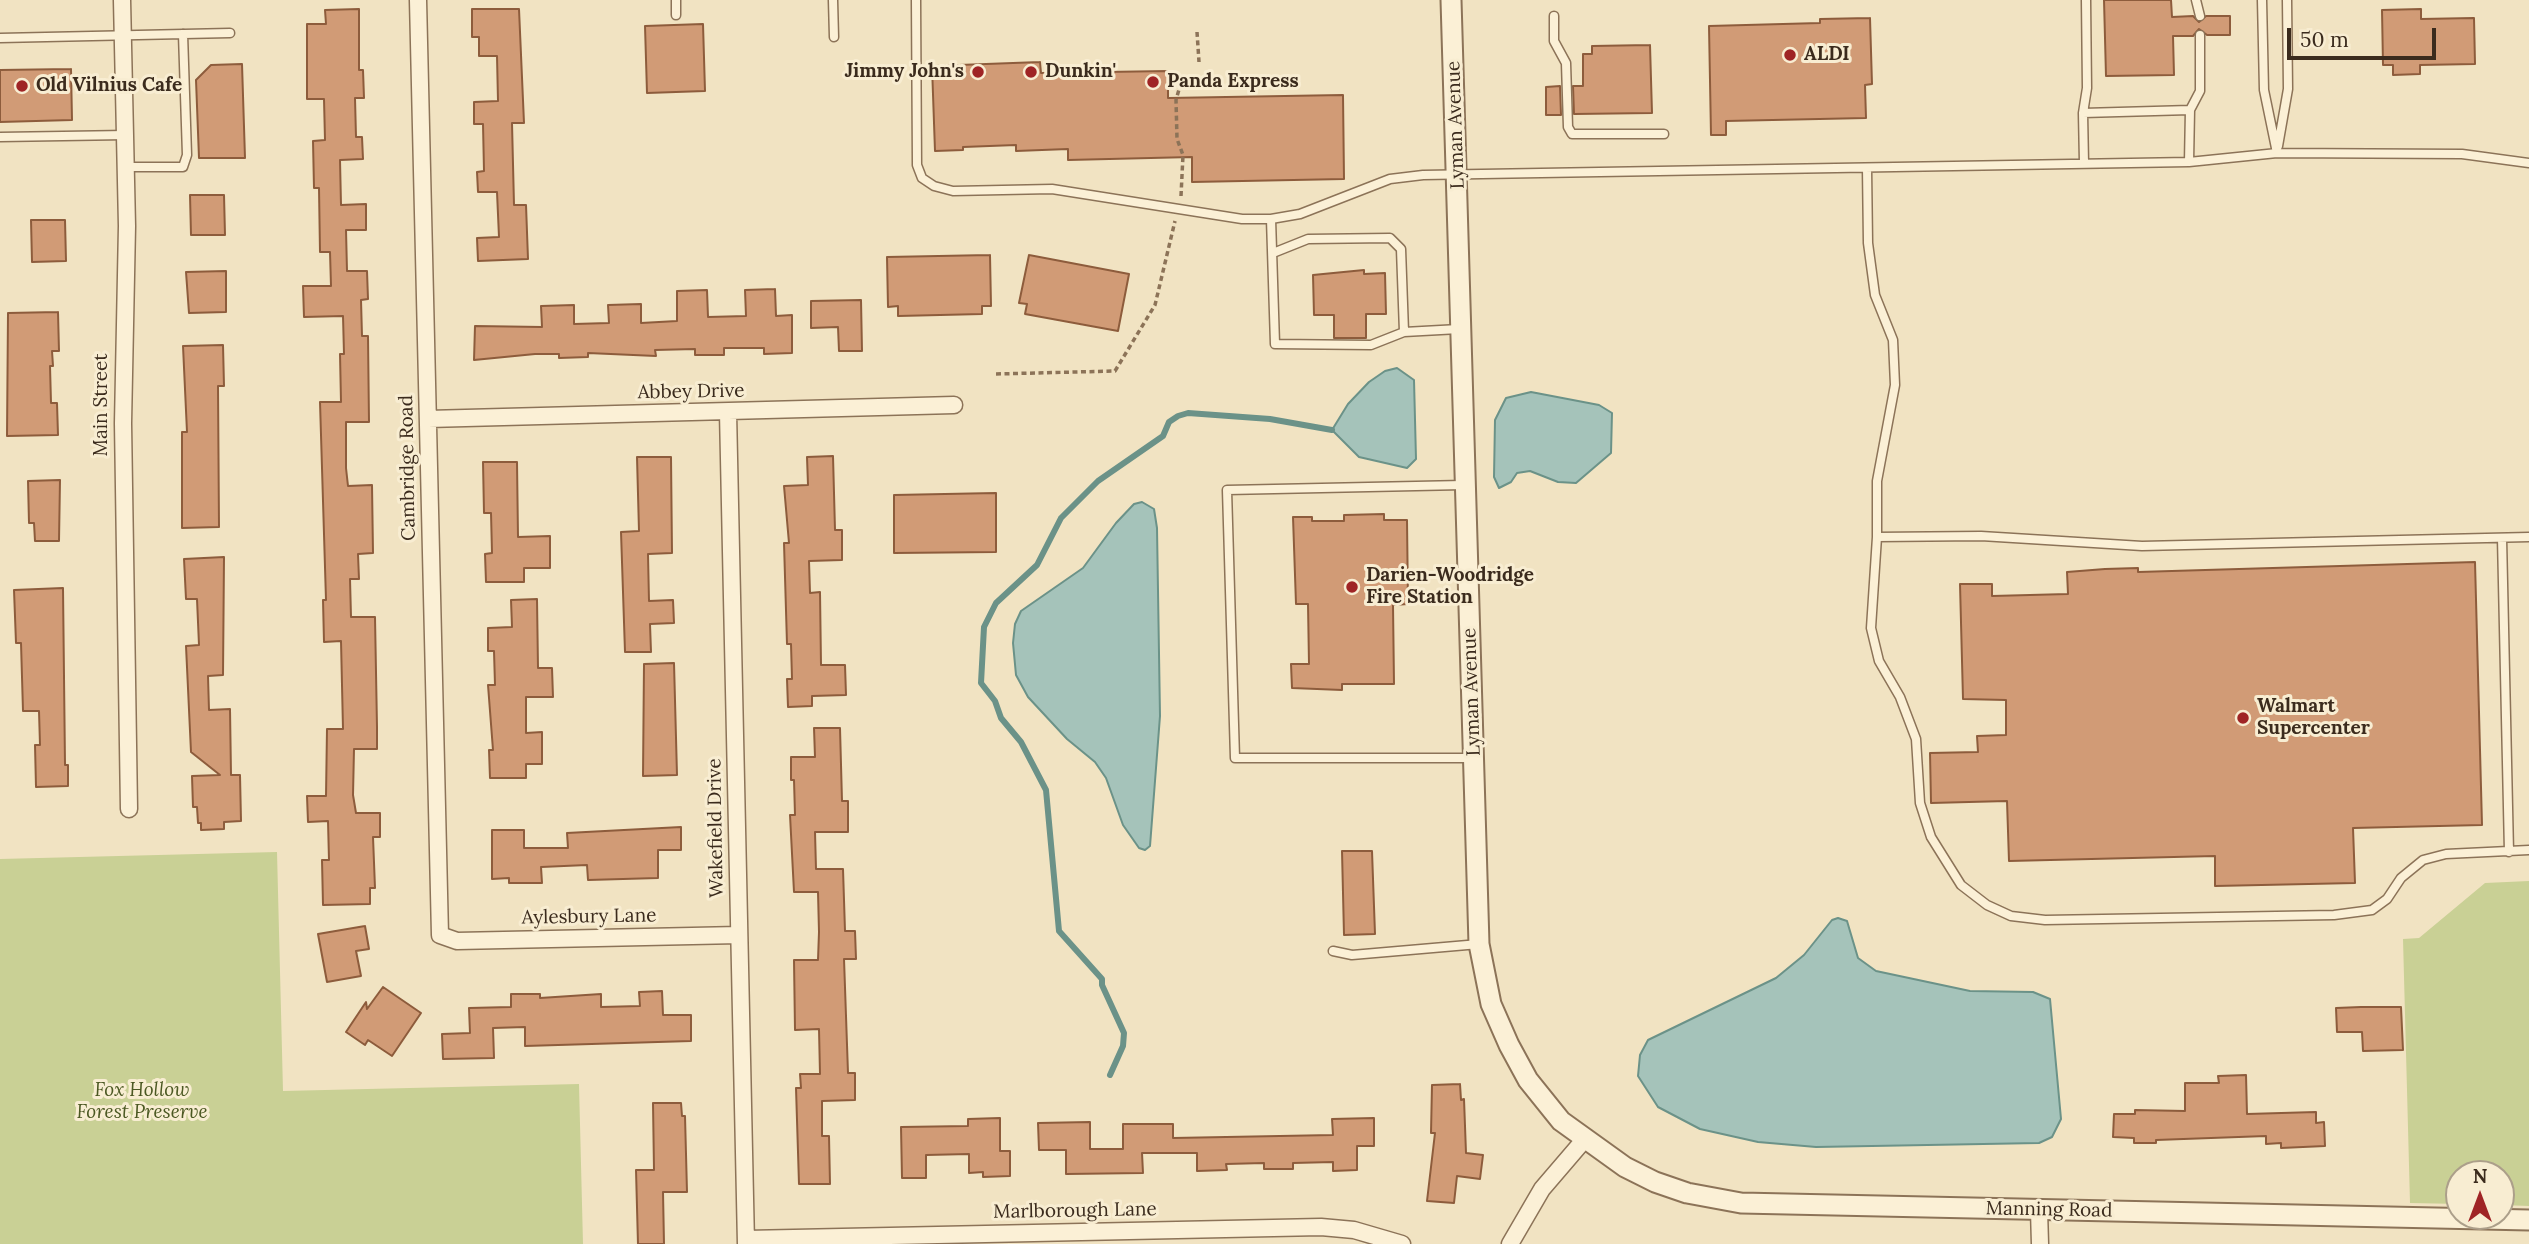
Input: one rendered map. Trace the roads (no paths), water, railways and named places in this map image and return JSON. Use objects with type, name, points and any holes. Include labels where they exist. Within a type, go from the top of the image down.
[{"type":"street","name":"Main Street","points":[[122,0],[127,167],[122,423],[129,809]]},
{"type":"street","name":"Cambridge Road","points":[[418,0],[440,935]]},
{"type":"street","name":"Lyman Avenue","points":[[1451,0],[1479,944],[1490,1004],[1509,1045],[1528,1080],[1561,1121],[1584,1140]]},
{"type":"street","name":"Abbey Drive","points":[[428,419],[954,405]]},
{"type":"street","name":"Wakefield Drive","points":[[728,412],[746,1242]]},
{"type":"street","name":"Aylesbury Lane","points":[[440,935],[457,941],[739,935]]},
{"type":"street","name":"Manning Road","points":[[1584,1140],[1655,1182],[1719,1201],[2529,1220]]},
{"type":"street","points":[[1510,1244],[1542,1189],[1584,1140]]},
{"type":"street","points":[[2039,1210],[2040,1244]]},
{"type":"street","name":"Marlborough Lane","points":[[746,1242],[1321,1227],[1354,1230],[1402,1244]]},
{"type":"lane","points":[[676,0],[676,15]]},
{"type":"lane","points":[[833,0],[834,37]]},
{"type":"lane","points":[[916,0],[917,165],[922,178],[934,186],[953,191],[1052,189],[1242,219],[1271,219],[1300,214],[1390,179],[1458,175],[2189,162],[2277,153],[2462,154],[2529,163]]},
{"type":"lane","points":[[2084,163],[2086,0]]},
{"type":"lane","points":[[2196,0],[2200,16]]},
{"type":"lane","points":[[2262,0],[2264,90],[2277,153]]},
{"type":"lane","points":[[2277,153],[2288,89],[2287,0]]},
{"type":"lane","points":[[1554,16],[1555,41],[1566,63],[1568,127],[1572,134],[1664,134]]},
{"type":"lane","points":[[0,38],[122,33],[230,33]]},
{"type":"lane","points":[[127,167],[183,167],[187,155],[183,34]]},
{"type":"lane","points":[[2189,162],[2190,110],[2200,91],[2200,36]]},
{"type":"lane","points":[[2083,113],[2190,110]]},
{"type":"lane","points":[[0,137],[126,135]]},
{"type":"lane","points":[[1867,168],[1868,243],[1875,295],[1893,340],[1895,385],[1877,481],[1877,537],[1871,628],[1879,661],[1900,697],[1916,739],[1920,803],[1931,837],[1961,884],[1987,905],[2011,916],[2045,920],[2334,915],[2372,910],[2388,899],[2401,878],[2423,860],[2446,854],[2529,850]]},
{"type":"lane","points":[[1271,219],[1275,344],[1371,345],[1404,332],[1462,329]]},
{"type":"lane","points":[[1273,253],[1308,239],[1390,238],[1401,249],[1404,332]]},
{"type":"lane","points":[[1466,485],[1227,490],[1235,758],[1474,758]]},
{"type":"lane","points":[[1877,537],[1981,536],[2142,546],[2529,537]]},
{"type":"lane","points":[[2502,538],[2509,852]]},
{"type":"lane","points":[[1332,951],[1352,955],[1479,944]]},
{"type":"water","points":[[1397,368],[1414,380],[1416,459],[1407,468],[1359,457],[1332,430],[1348,404],[1369,382],[1385,371]]},
{"type":"water","points":[[1531,392],[1599,405],[1612,413],[1611,453],[1576,483],[1558,482],[1530,471],[1517,473],[1511,482],[1499,488],[1494,477],[1495,420],[1506,398]]},
{"type":"water","points":[[1142,502],[1154,509],[1157,528],[1160,716],[1150,846],[1145,850],[1139,848],[1123,825],[1106,778],[1095,762],[1067,739],[1028,697],[1016,675],[1013,643],[1015,624],[1021,611],[1083,568],[1116,523],[1134,504]]},
{"type":"water","points":[[1838,918],[1847,921],[1858,958],[1876,971],[1970,991],[2033,992],[2050,999],[2061,1119],[2052,1137],[2039,1143],[1816,1147],[1758,1142],[1700,1129],[1658,1107],[1638,1076],[1640,1055],[1648,1040],[1776,978],[1804,955],[1832,920]]},
{"type":"waterway","points":[[1110,1075],[1123,1046],[1124,1033],[1102,985],[1102,979],[1059,931],[1046,790],[1021,742],[1001,718],[995,701],[981,683],[984,627],[996,603],[1037,565],[1061,518],[1098,481],[1163,436],[1169,422],[1178,416],[1188,413],[1270,419],[1332,430]]},
{"type":"place","name":"ALDI","points":[[1790,55]]},
{"type":"place","name":"Jimmy John's","points":[[978,72]]},
{"type":"place","name":"Dunkin'","points":[[1031,72]]},
{"type":"place","name":"Panda Express","points":[[1153,82]]},
{"type":"place","name":"Old Vilnius Cafe","points":[[22,86]]},
{"type":"place","name":"Darien-Woodridge Fire Station","points":[[1352,587]]},
{"type":"place","name":"Walmart Supercenter","points":[[2243,718]]},
{"type":"park label","name":"Fox Hollow Forest Preserve","points":[[142,1102]]}]
